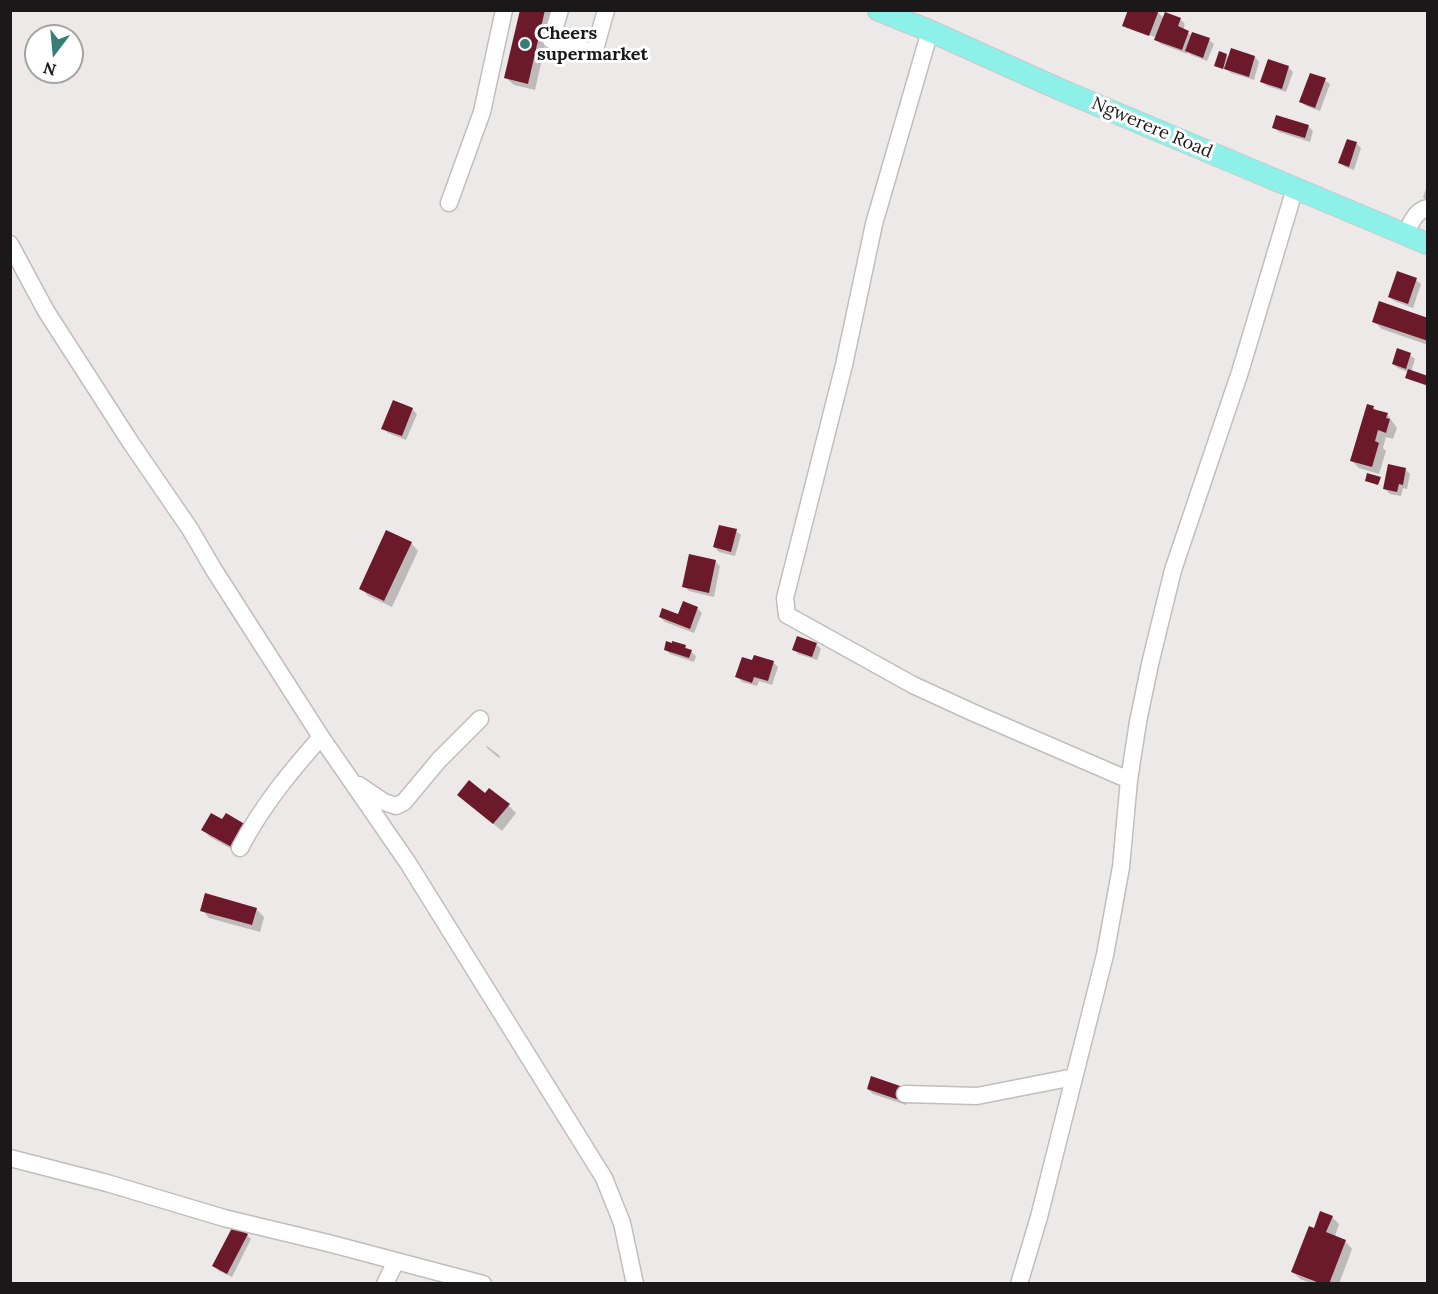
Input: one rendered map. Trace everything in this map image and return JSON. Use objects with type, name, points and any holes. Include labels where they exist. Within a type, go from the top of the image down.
[{"type":"main road","name":"Ngwerere Road","points":[[878,10],[1059,89],[1428,243]]},
{"type":"street","points":[[449,203],[482,112],[504,10]]},
{"type":"street","points":[[560,10],[551,40],[594,53],[606,10]]},
{"type":"street","points":[[930,31],[874,224],[844,365],[784,598],[787,615],[913,685],[1129,780]]},
{"type":"street","points":[[1019,1284],[1039,1217],[1105,955],[1121,867],[1129,780],[1150,664],[1173,570],[1240,372],[1295,188]]},
{"type":"street","points":[[1406,234],[1417,213],[1423,208],[1428,208]]},
{"type":"street","points":[[10,244],[46,310],[131,443],[190,529],[321,737],[408,864],[604,1178],[622,1223],[635,1284]]},
{"type":"street","points":[[347,775],[365,791],[396,806],[404,802],[439,760],[480,719]]},
{"type":"street","points":[[240,848],[262,809],[321,737]]},
{"type":"street","points":[[905,1094],[977,1096],[1074,1077]]},
{"type":"street","points":[[10,1158],[107,1183],[224,1218],[483,1284]]},
{"type":"street","points":[[385,1284],[396,1261]]},
{"type":"building","name":"Cheers supermarket","points":[[520,10],[545,10],[528,84],[504,78]]},
{"type":"building","points":[[1128,10],[1159,10],[1149,36],[1122,26]]},
{"type":"building","points":[[1165,12],[1181,18],[1178,26],[1189,31],[1182,50],[1154,40]]},
{"type":"building","points":[[1192,32],[1210,38],[1203,58],[1185,51]]},
{"type":"building","points":[[1231,48],[1255,56],[1249,77],[1224,69]]},
{"type":"building","points":[[1219,51],[1227,54],[1223,69],[1214,66]]},
{"type":"building","points":[[1268,59],[1289,66],[1282,89],[1260,82]]},
{"type":"building","points":[[1310,73],[1326,78],[1315,108],[1299,102]]},
{"type":"building","points":[[1276,115],[1309,125],[1305,138],[1272,128]]},
{"type":"building","points":[[1347,139],[1357,142],[1349,167],[1338,163]]},
{"type":"building","points":[[1397,271],[1417,278],[1408,304],[1388,297]]},
{"type":"building","points":[[1379,301],[1428,318],[1428,341],[1372,322]]},
{"type":"building","points":[[1397,348],[1411,353],[1406,369],[1392,364]]},
{"type":"building","points":[[1408,369],[1428,376],[1426,385],[1405,378]]},
{"type":"building","points":[[393,400],[413,408],[402,436],[381,429]]},
{"type":"building","points":[[1367,404],[1374,406],[1373,409],[1388,413],[1386,418],[1390,419],[1386,433],[1378,430],[1375,441],[1379,443],[1372,467],[1350,461]]},
{"type":"building","points":[[1388,464],[1406,468],[1403,485],[1399,484],[1397,492],[1383,489]]},
{"type":"building","points":[[1367,473],[1381,477],[1378,485],[1365,481]]},
{"type":"building","points":[[719,525],[737,529],[731,552],[713,547]]},
{"type":"building","points":[[386,530],[412,542],[384,601],[359,589]]},
{"type":"building","points":[[689,554],[716,560],[709,593],[682,587]]},
{"type":"building","points":[[683,601],[698,607],[690,629],[659,617],[662,608],[678,614]]},
{"type":"building","points":[[797,636],[817,643],[812,657],[792,650]]},
{"type":"building","points":[[666,641],[686,645],[685,648],[692,650],[689,658],[664,650]]},
{"type":"building","points":[[754,655],[774,661],[768,681],[754,677],[752,683],[735,677],[742,657],[752,660]]},
{"type":"building","points":[[469,780],[485,793],[489,788],[510,804],[493,824],[457,795]]},
{"type":"building","points":[[211,813],[222,819],[226,813],[248,826],[235,849],[201,830]]},
{"type":"building","points":[[205,893],[257,908],[252,925],[200,911]]},
{"type":"building","points":[[871,1076],[906,1088],[902,1101],[867,1089]]},
{"type":"building","points":[[1320,1211],[1333,1216],[1326,1232],[1346,1240],[1329,1284],[1322,1284],[1291,1272],[1309,1226],[1314,1228]]},
{"type":"building","points":[[233,1226],[248,1234],[227,1274],[212,1266]]},
{"type":"place","name":"Cheers supermarket","points":[[525,44]]}]
